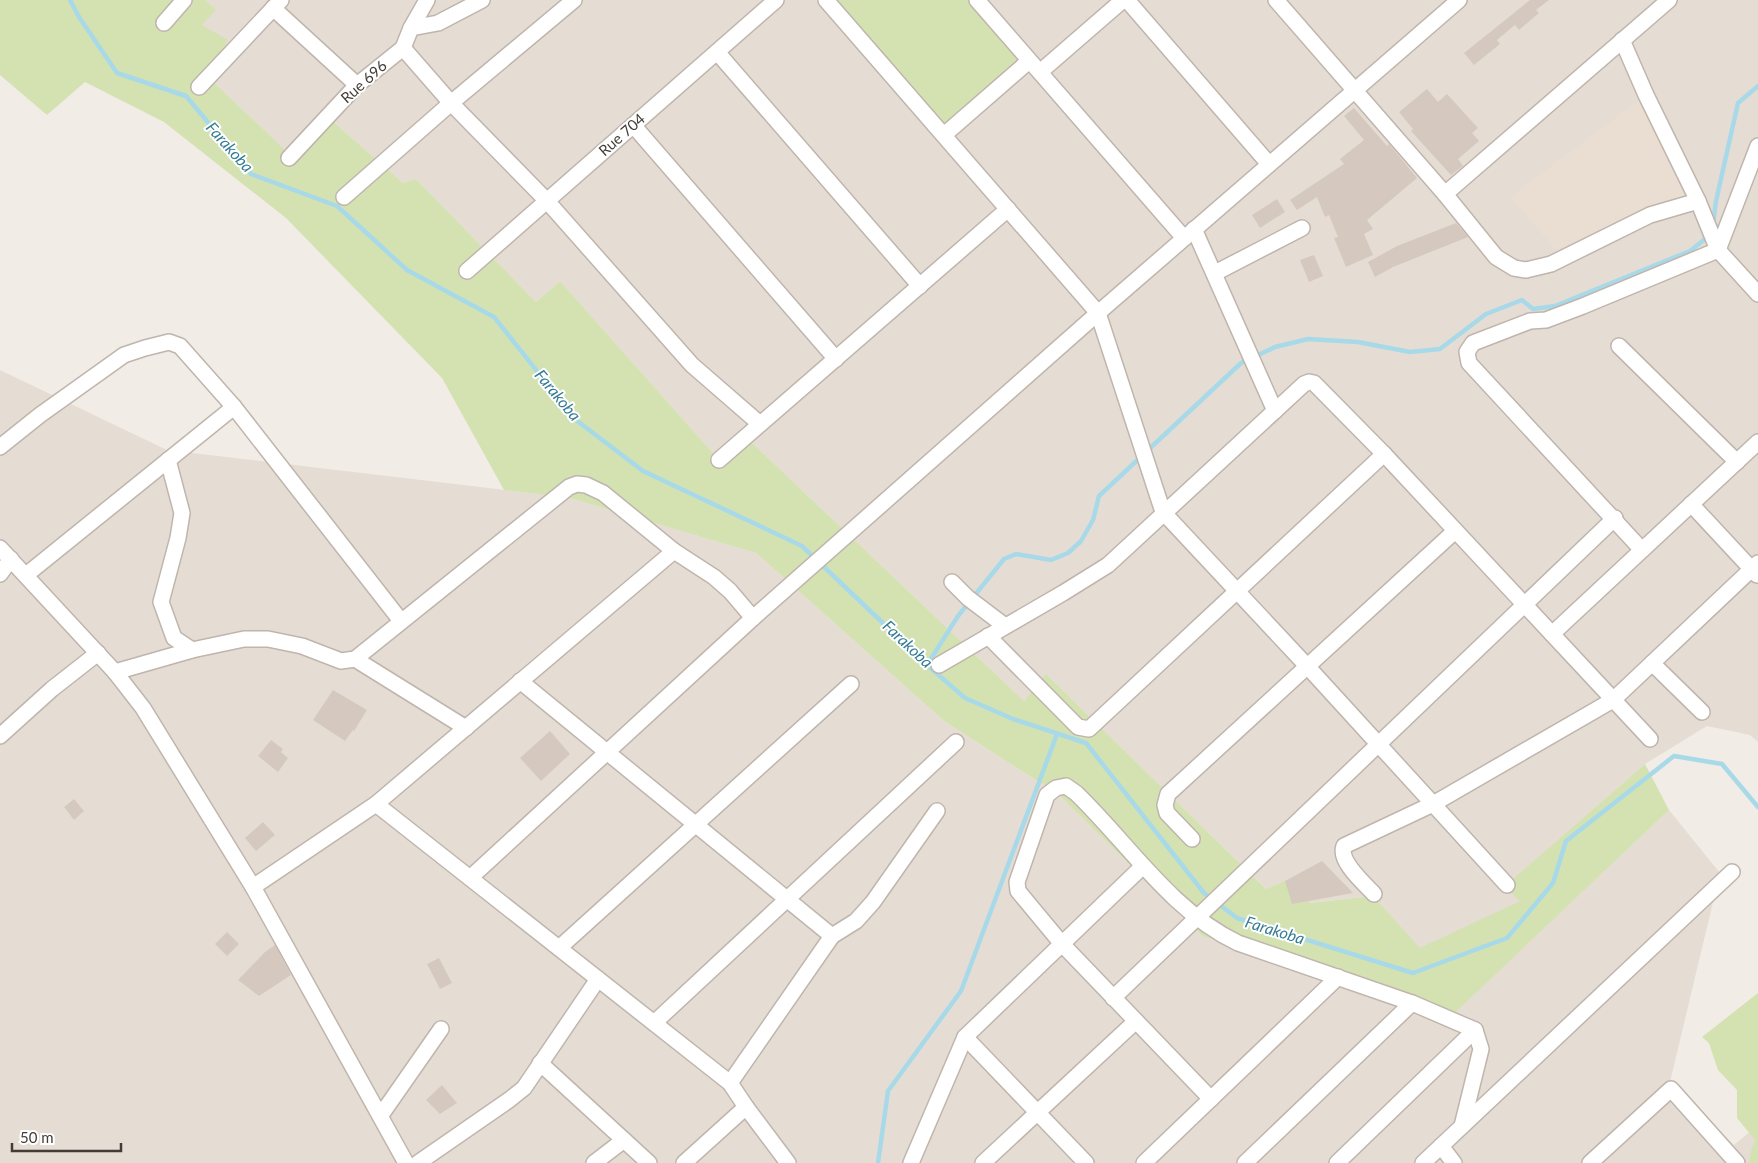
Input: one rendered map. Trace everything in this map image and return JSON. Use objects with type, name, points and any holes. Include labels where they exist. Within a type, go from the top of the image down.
[{"type":"street","points":[[164,23],[184,0]]},
{"type":"street","name":"Rue 696","points":[[289,158],[357,85],[403,48],[411,28],[427,0]]},
{"type":"street","points":[[411,28],[438,23],[482,0]]},
{"type":"street","points":[[344,197],[451,103],[574,0]]},
{"type":"street","name":"Rue 704","points":[[467,271],[776,0]]},
{"type":"street","points":[[826,0],[1098,313],[1163,512],[1238,591],[1507,885]]},
{"type":"street","points":[[977,0],[1029,61],[1189,234],[1215,273],[1275,411]]},
{"type":"street","points":[[1040,72],[1125,0],[1269,164]]},
{"type":"street","points":[[1276,0],[1445,194],[1496,257],[1514,268],[1526,270],[1551,264],[1650,215],[1698,200]]},
{"type":"street","points":[[470,878],[753,618],[1098,313],[1459,0]]},
{"type":"street","points":[[1445,194],[1669,0]]},
{"type":"street","points":[[199,87],[277,4],[357,85]]},
{"type":"street","points":[[1622,40],[1646,95],[1698,200],[1718,250],[1758,294]]},
{"type":"street","points":[[403,48],[451,103],[547,201],[692,365],[760,424]]},
{"type":"street","points":[[717,52],[920,286]]},
{"type":"street","points":[[944,135],[1029,61]]},
{"type":"street","points":[[633,125],[836,359]]},
{"type":"street","points":[[1642,550],[1469,363],[1467,352],[1473,343],[1530,321],[1546,320],[1583,306],[1718,250],[1758,146]]},
{"type":"street","points":[[719,460],[1008,209]]},
{"type":"street","points":[[1215,273],[1302,228]]},
{"type":"street","points":[[0,447],[124,355],[169,342],[180,346],[234,407],[401,621]]},
{"type":"street","points":[[1619,346],[1736,462]]},
{"type":"street","points":[[939,665],[1108,565],[1163,512],[1304,384],[1309,382],[1314,383],[1384,454],[1650,739]]},
{"type":"street","points":[[26,575],[234,407]]},
{"type":"street","points":[[1552,634],[1758,442]]},
{"type":"street","points":[[988,636],[1078,727],[1089,729],[1384,454]]},
{"type":"street","points":[[168,460],[182,513],[178,538],[160,602],[174,638],[192,650]]},
{"type":"street","points":[[116,672],[192,650],[244,639],[268,639],[302,646],[341,661],[355,659],[569,487],[578,484],[586,485],[603,493],[674,551],[714,577],[730,591],[753,618]]},
{"type":"street","points":[[1374,894],[1345,861],[1342,851],[1344,846],[1433,804],[1613,700],[1756,569],[1691,504]]},
{"type":"street","points":[[1114,998],[1614,518]]},
{"type":"street","points":[[1192,839],[1167,813],[1165,805],[1168,794],[1456,531]]},
{"type":"street","points":[[0,548],[116,672],[143,708],[253,887],[380,1115],[401,1161]]},
{"type":"street","points":[[253,887],[376,804],[674,551]]},
{"type":"street","points":[[0,574],[11,560]]},
{"type":"street","points":[[952,582],[972,601],[1005,626]]},
{"type":"street","points":[[0,736],[52,689],[98,653]]},
{"type":"street","points":[[355,659],[466,728]]},
{"type":"street","points":[[1652,663],[1702,712]]},
{"type":"street","points":[[520,681],[832,936]]},
{"type":"street","points":[[559,948],[851,684]]},
{"type":"street","points":[[654,1023],[956,742]]},
{"type":"street","points":[[1211,1099],[1062,944],[1018,891],[1017,882],[1048,795],[1056,788],[1066,786],[1076,793],[1144,866],[1226,937],[1412,1003],[1475,1030],[1481,1049],[1462,1126]]},
{"type":"street","points":[[376,804],[730,1083],[788,1163]]},
{"type":"street","points":[[730,1083],[832,936],[856,920],[872,902],[937,811]]},
{"type":"street","points":[[911,1163],[965,1037],[1144,866]]},
{"type":"street","points":[[1423,1163],[1732,872]]},
{"type":"street","points":[[1150,1161],[1211,1099],[1338,977]]},
{"type":"street","points":[[418,1163],[438,1157],[524,1088],[598,979]]},
{"type":"street","points":[[1246,1163],[1412,1003]]},
{"type":"street","points":[[983,1163],[1136,1021]]},
{"type":"street","points":[[380,1115],[442,1029]]},
{"type":"street","points":[[1337,1163],[1475,1030]]},
{"type":"street","points":[[965,1037],[1086,1163]]},
{"type":"street","points":[[540,1064],[650,1163]]},
{"type":"street","points":[[1590,1163],[1671,1090],[1737,1163]]},
{"type":"street","points":[[684,1163],[746,1107]]},
{"type":"street","points":[[594,1163],[624,1140]]},
{"type":"street","points":[[1441,1146],[1454,1163]]},
{"type":"shaded area","points":[[205,0],[1758,0],[1758,742],[1750,735],[1707,726],[1645,764],[1505,887],[1521,901],[1420,949],[1373,896],[1309,903],[1300,874],[1266,889],[1047,675],[1024,701],[749,440],[720,461],[560,281],[536,302],[416,179],[403,183],[327,116],[293,157],[209,78],[201,25],[215,10]]},
{"type":"shaded area","points":[[1646,95],[1693,196],[1559,253],[1510,197]]},
{"type":"shaded area","points":[[0,370],[167,450],[566,497],[756,553],[944,721],[1059,795],[1202,936],[1272,956],[1441,1025],[1669,810],[1720,873],[1670,1082],[1734,1145],[1758,1125],[1758,1163],[0,1163]]},
{"type":"green space","points":[[0,0],[205,0],[216,10],[202,25],[228,40],[209,78],[293,157],[327,116],[403,183],[416,179],[536,302],[560,281],[720,461],[749,440],[1024,701],[1046,674],[1266,889],[1300,874],[1310,903],[1373,896],[1420,948],[1520,901],[1504,887],[1645,764],[1669,810],[1442,1025],[1272,956],[1202,936],[1059,795],[944,721],[756,553],[566,497],[504,490],[442,378],[286,218],[164,122],[85,82],[47,115],[0,75]]},
{"type":"green space","points":[[836,0],[967,0],[1023,65],[948,130]]},
{"type":"green space","points":[[1758,993],[1758,1163],[1749,1163],[1752,1147],[1756,1141],[1737,1118],[1737,1090],[1718,1070],[1709,1043],[1702,1037]]},
{"type":"building","points":[[1530,0],[1549,0],[1536,10],[1539,13],[1519,30],[1515,25],[1497,40],[1500,44],[1474,65],[1464,53]]},
{"type":"building","points":[[1427,89],[1438,102],[1447,94],[1478,128],[1472,133],[1479,141],[1458,159],[1463,166],[1451,175],[1411,131],[1413,129],[1399,112]]},
{"type":"building","points":[[1354,108],[1387,146],[1389,144],[1417,178],[1367,220],[1373,229],[1364,234],[1373,255],[1346,267],[1334,238],[1338,237],[1329,215],[1325,217],[1317,197],[1297,210],[1290,200],[1344,164],[1340,159],[1364,140],[1344,116]]},
{"type":"building","points":[[1277,199],[1285,212],[1260,228],[1252,215]]},
{"type":"building","points":[[1456,223],[1468,237],[1393,267],[1375,277],[1368,262],[1397,246]]},
{"type":"building","points":[[1314,255],[1323,276],[1309,282],[1300,260]]},
{"type":"building","points":[[333,690],[367,710],[354,731],[345,741],[313,720]]},
{"type":"building","points":[[550,731],[570,754],[541,781],[520,758]]},
{"type":"building","points":[[271,740],[283,749],[281,752],[288,758],[278,772],[258,756]]},
{"type":"building","points":[[74,799],[84,811],[74,820],[64,807]]},
{"type":"building","points":[[263,822],[275,835],[256,851],[245,838]]},
{"type":"building","points":[[1322,861],[1353,893],[1292,904],[1285,881]]},
{"type":"building","points":[[227,932],[239,944],[227,956],[215,944]]},
{"type":"building","points":[[275,945],[291,975],[259,996],[238,980],[265,952]]},
{"type":"building","points":[[439,958],[452,983],[440,989],[427,964]]},
{"type":"building","points":[[442,1085],[457,1103],[440,1114],[426,1100]]},
{"type":"waterway","name":"Farakoba","points":[[70,0],[79,17],[117,73],[186,96],[251,174],[337,206],[407,270],[494,317],[576,420],[643,471],[802,546],[927,665],[965,698],[1013,719],[1086,743],[1204,893],[1237,918],[1413,973],[1507,938],[1553,883],[1566,841],[1674,756],[1722,764],[1758,807]]},
{"type":"waterway","points":[[1713,225],[1716,201],[1738,103],[1758,86]]},
{"type":"waterway","points":[[927,665],[958,616],[1004,559],[1016,554],[1051,560],[1068,553],[1081,541],[1093,520],[1099,496],[1241,363],[1275,347],[1308,339],[1358,342],[1410,352],[1440,349],[1486,314],[1522,300],[1533,309],[1555,306],[1690,251],[1705,239],[1708,234]]},
{"type":"waterway","points":[[878,1163],[888,1091],[961,991],[1057,734]]}]
